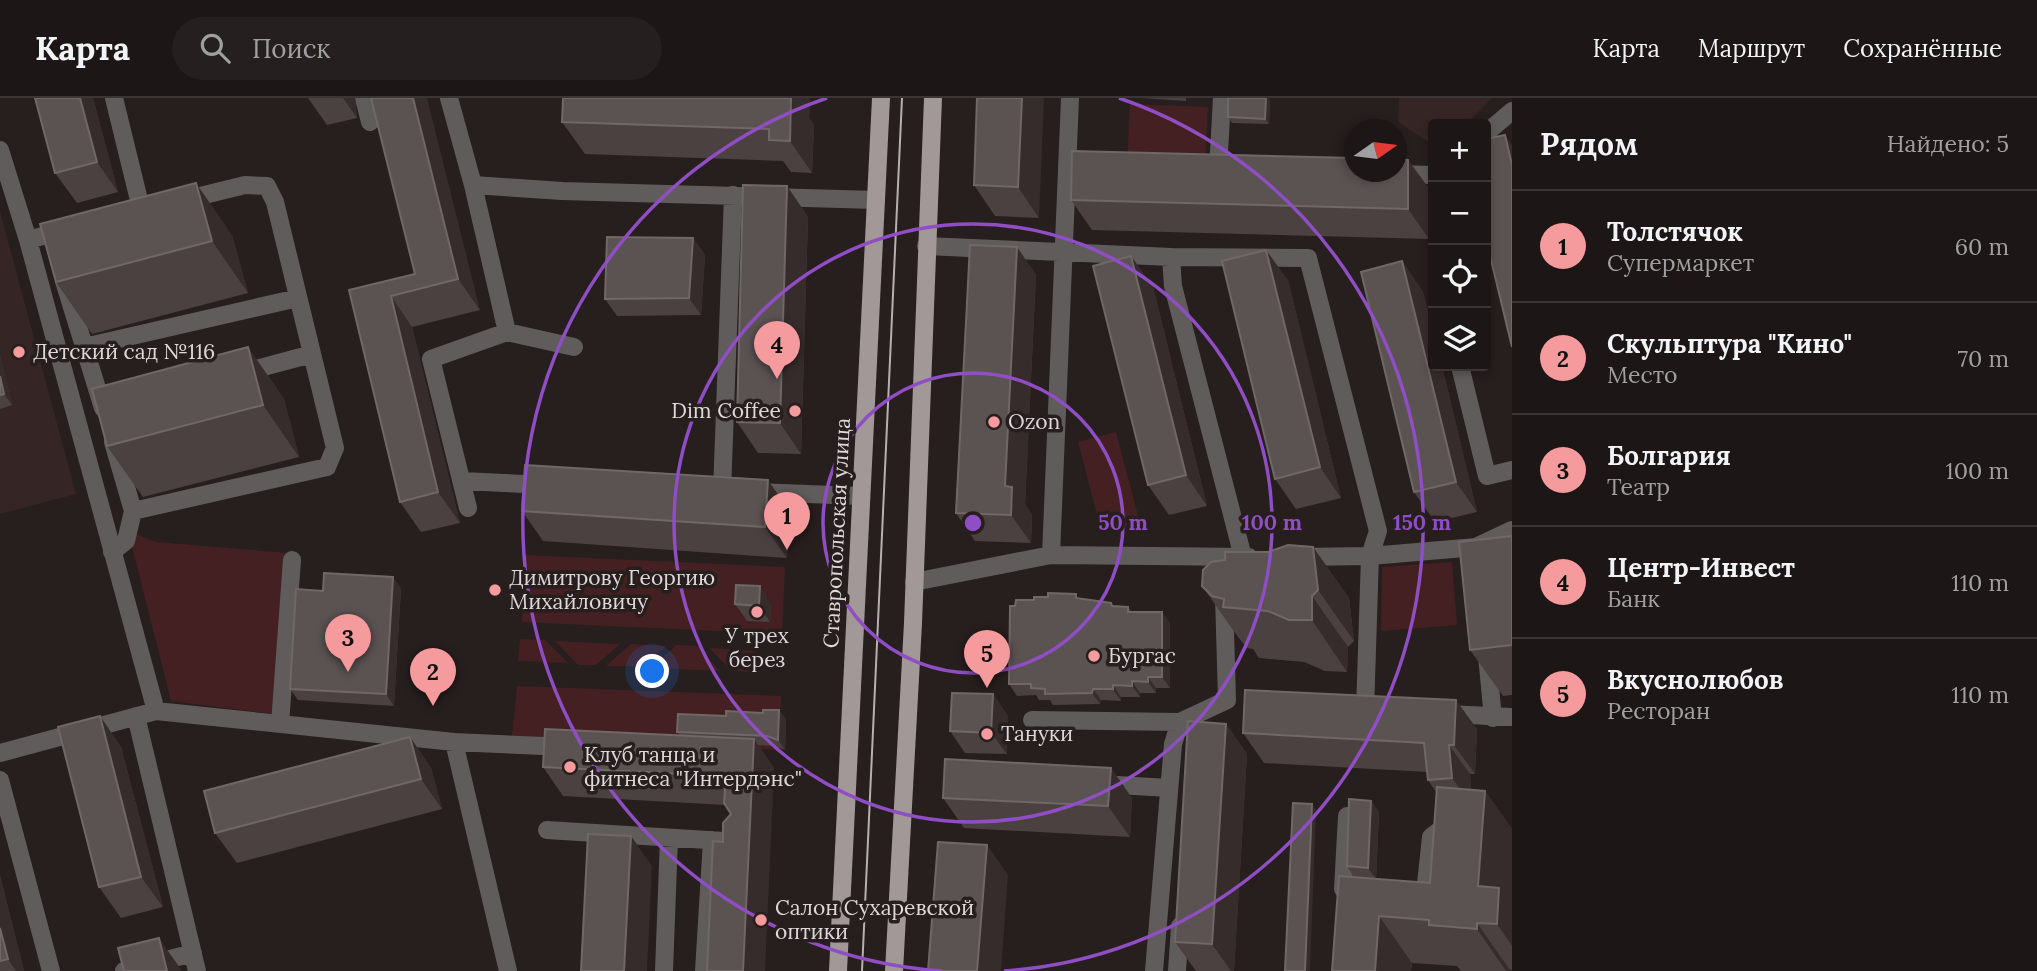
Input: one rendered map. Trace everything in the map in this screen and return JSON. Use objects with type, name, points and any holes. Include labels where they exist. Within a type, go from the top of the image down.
[{"type":"main road","name":"Ставропольская улица","points":[[838,971],[881,98]]},
{"type":"main road","points":[[894,971],[914,582],[933,98]]},
{"type":"lane","points":[[114,98],[138,195]]},
{"type":"lane","points":[[364,98],[370,122]]},
{"type":"lane","points":[[449,98],[473,185],[507,332]]},
{"type":"lane","points":[[1051,555],[1065,253],[1074,166],[1070,98]]},
{"type":"lane","points":[[1218,171],[1222,98]]},
{"type":"lane","points":[[1491,129],[1512,111]]},
{"type":"lane","points":[[0,150],[28,240],[156,711]]},
{"type":"lane","points":[[1407,175],[1428,175]]},
{"type":"lane","points":[[128,214],[246,185],[267,186],[275,202],[335,448],[327,467],[133,511]]},
{"type":"lane","points":[[473,185],[562,191],[876,200]]},
{"type":"lane","points":[[733,195],[716,491],[861,496]]},
{"type":"lane","points":[[54,247],[76,228]]},
{"type":"lane","points":[[28,240],[54,247]]},
{"type":"lane","points":[[926,246],[1171,257],[1308,258],[1377,519],[1378,538],[1370,556],[1365,711]]},
{"type":"lane","points":[[54,247],[84,346],[110,409],[133,511],[126,541],[112,552]]},
{"type":"lane","points":[[1171,257],[1173,286],[1226,576],[1227,700]]},
{"type":"lane","points":[[84,346],[298,298]]},
{"type":"lane","points":[[468,508],[431,359],[507,332],[574,347]]},
{"type":"lane","points":[[221,379],[312,354]]},
{"type":"lane","points":[[1461,371],[1487,476],[1512,470]]},
{"type":"lane","points":[[461,481],[560,485]]},
{"type":"lane","points":[[914,582],[1051,555],[1226,576],[1274,557],[1370,556],[1476,547],[1512,530]]},
{"type":"lane","points":[[1476,547],[1478,568]]},
{"type":"lane","points":[[280,724],[292,560]]},
{"type":"lane","points":[[1486,639],[1493,718]]},
{"type":"lane","points":[[1032,720],[1180,722],[1227,700],[1249,705]]},
{"type":"lane","points":[[0,752],[156,711],[454,742],[581,747]]},
{"type":"lane","points":[[1433,713],[1512,717]]},
{"type":"lane","points":[[136,716],[197,971]]},
{"type":"lane","points":[[1159,911],[1181,913],[1178,966],[1154,965],[1173,744],[1180,722]]},
{"type":"lane","points":[[402,757],[454,742]]},
{"type":"lane","points":[[454,742],[508,971]]},
{"type":"lane","points":[[0,780],[51,971]]},
{"type":"lane","points":[[1077,782],[1169,788]]},
{"type":"lane","points":[[1347,816],[1347,894]]},
{"type":"lane","points":[[1167,817],[1187,818]]},
{"type":"lane","points":[[1397,892],[1424,893],[1432,837],[1451,820],[1464,821]]},
{"type":"lane","points":[[547,830],[740,842]]},
{"type":"lane","points":[[664,971],[669,838]]},
{"type":"lane","points":[[704,971],[712,840]]},
{"type":"lane","points":[[1163,861],[1185,863]]},
{"type":"lane","points":[[124,971],[193,953]]},
{"type":"shaded area","points":[[1399,98],[1492,98],[1471,119],[1428,119],[1428,142],[1407,128],[1407,119],[1398,119]]},
{"type":"shaded area","points":[[1130,104],[1208,107],[1205,165],[1127,162]]},
{"type":"shaded area","name":"Детский сад №116","points":[[0,211],[76,494],[0,514]]},
{"type":"shaded area","points":[[1116,432],[1140,523],[1102,533],[1078,442]]},
{"type":"shaded area","points":[[128,531],[156,542],[288,553],[275,714],[171,701]]},
{"type":"shaded area","points":[[525,555],[785,567],[782,634],[522,622]]},
{"type":"shaded area","points":[[1452,562],[1457,625],[1381,631],[1382,567]]},
{"type":"shaded area","points":[[520,639],[545,640],[568,663],[518,661]]},
{"type":"shaded area","points":[[555,641],[620,644],[596,665],[578,665]]},
{"type":"shaded area","points":[[631,644],[666,646],[643,666],[606,666]]},
{"type":"shaded area","points":[[676,645],[697,646],[720,671],[652,668]]},
{"type":"shaded area","points":[[709,648],[757,651],[755,672],[732,671]]},
{"type":"shaded area","points":[[517,686],[781,696],[779,750],[512,736]]},
{"type":"building","points":[[35,98],[80,98],[97,162],[55,173]]},
{"type":"building","points":[[371,98],[413,98],[458,279],[391,296],[438,492],[400,502],[349,290],[415,274]]},
{"type":"building","points":[[563,98],[791,98],[790,141],[769,140],[769,129],[562,122]]},
{"type":"building","points":[[977,98],[1022,98],[1018,187],[974,185]]},
{"type":"building","points":[[1228,98],[1266,98],[1265,119],[1228,117]]},
{"type":"building","points":[[1505,135],[1512,165],[1512,347],[1491,260],[1491,138]]},
{"type":"building","points":[[1072,151],[1344,158],[1344,182],[1407,182],[1408,160],[1408,209],[1071,200]]},
{"type":"building","points":[[196,183],[212,241],[56,282],[40,224]]},
{"type":"building","points":[[743,185],[787,186],[780,423],[737,422]]},
{"type":"building","points":[[607,237],[693,238],[689,298],[605,299]]},
{"type":"building","points":[[970,245],[1017,247],[1005,486],[1012,487],[1011,515],[956,513]]},
{"type":"building","points":[[1266,250],[1320,467],[1275,479],[1222,261]]},
{"type":"building","points":[[1131,256],[1186,475],[1148,485],[1093,266]]},
{"type":"building","points":[[1402,261],[1456,482],[1414,492],[1361,272]]},
{"type":"building","points":[[248,347],[263,405],[107,446],[92,389]]},
{"type":"building","points":[[0,376],[4,394],[0,395]]},
{"type":"building","points":[[525,465],[768,480],[765,527],[522,511]]},
{"type":"building","points":[[1512,536],[1512,645],[1470,650],[1459,542]]},
{"type":"building","points":[[1288,545],[1313,547],[1318,590],[1312,596],[1312,620],[1289,620],[1268,611],[1223,607],[1224,599],[1212,596],[1202,586],[1203,570],[1211,562],[1225,560],[1225,552],[1268,552]]},
{"type":"building","points":[[324,573],[393,577],[386,694],[290,689],[296,589],[323,591]]},
{"type":"building","points":[[736,585],[760,586],[759,606],[735,604]]},
{"type":"building","name":"Бургас","points":[[1048,593],[1076,594],[1076,598],[1128,607],[1128,612],[1162,612],[1162,677],[1148,677],[1148,682],[1132,681],[1132,686],[1113,685],[1113,689],[1093,689],[1092,693],[1045,694],[1045,689],[1031,688],[1031,684],[1009,684],[1010,606],[1015,606],[1016,600],[1048,597]]},
{"type":"building","points":[[1245,690],[1456,700],[1454,745],[1449,745],[1452,778],[1428,780],[1424,743],[1243,733]]},
{"type":"building","points":[[952,693],[993,694],[991,733],[950,731]]},
{"type":"building","points":[[763,710],[779,710],[778,740],[767,736],[677,732],[678,714],[726,716],[726,711],[763,713]]},
{"type":"building","points":[[100,716],[141,877],[99,887],[58,727]]},
{"type":"building","points":[[1188,721],[1226,724],[1212,944],[1175,942]]},
{"type":"building","points":[[545,729],[754,739],[743,971],[707,971],[713,841],[723,842],[723,823],[731,814],[724,803],[726,776],[543,767]]},
{"type":"building","points":[[410,737],[421,779],[215,833],[204,791]]},
{"type":"building","points":[[945,759],[1111,768],[1108,806],[943,798]]},
{"type":"building","points":[[1437,787],[1485,791],[1478,886],[1499,888],[1497,924],[1477,923],[1477,929],[1429,925],[1429,920],[1379,916],[1375,971],[1332,971],[1339,876],[1430,883]]},
{"type":"building","points":[[1349,799],[1371,801],[1368,868],[1347,866]]},
{"type":"building","points":[[1293,803],[1312,804],[1305,971],[1285,971]]},
{"type":"building","points":[[588,834],[631,836],[624,971],[581,971]]},
{"type":"building","points":[[938,842],[987,845],[977,971],[928,971]]},
{"type":"building","points":[[0,928],[8,959],[0,961]]},
{"type":"building","points":[[159,938],[167,971],[124,971],[118,948]]},
{"type":"tram line","points":[[862,971],[902,98]]},
{"type":"place","name":"Детский сад №116","points":[[19,352]]},
{"type":"place","name":"Центр-Инвест","points":[[777,379]]},
{"type":"place","name":"Dim Coffee","points":[[795,411]]},
{"type":"place","name":"Ozon","points":[[994,422]]},
{"type":"place","name":"Толстячок","points":[[787,550]]},
{"type":"place","name":"Димитрову Георгию Михайловичу","points":[[495,590]]},
{"type":"place","name":"У трех берез","points":[[757,612]]},
{"type":"place","name":"Бургас","points":[[1094,656]]},
{"type":"place","name":"Болгария","points":[[348,672]]},
{"type":"place","name":"Вкуснолюбов","points":[[987,688]]},
{"type":"place","name":"Скульптура \"Кино\"","points":[[433,706]]},
{"type":"place","name":"Тануки","points":[[987,734]]},
{"type":"place","name":"Клуб танца и фитнеса \"Интердэнс\"","points":[[570,767]]},
{"type":"place","name":"Салон Сухаревской оптики","points":[[761,920]]}]
